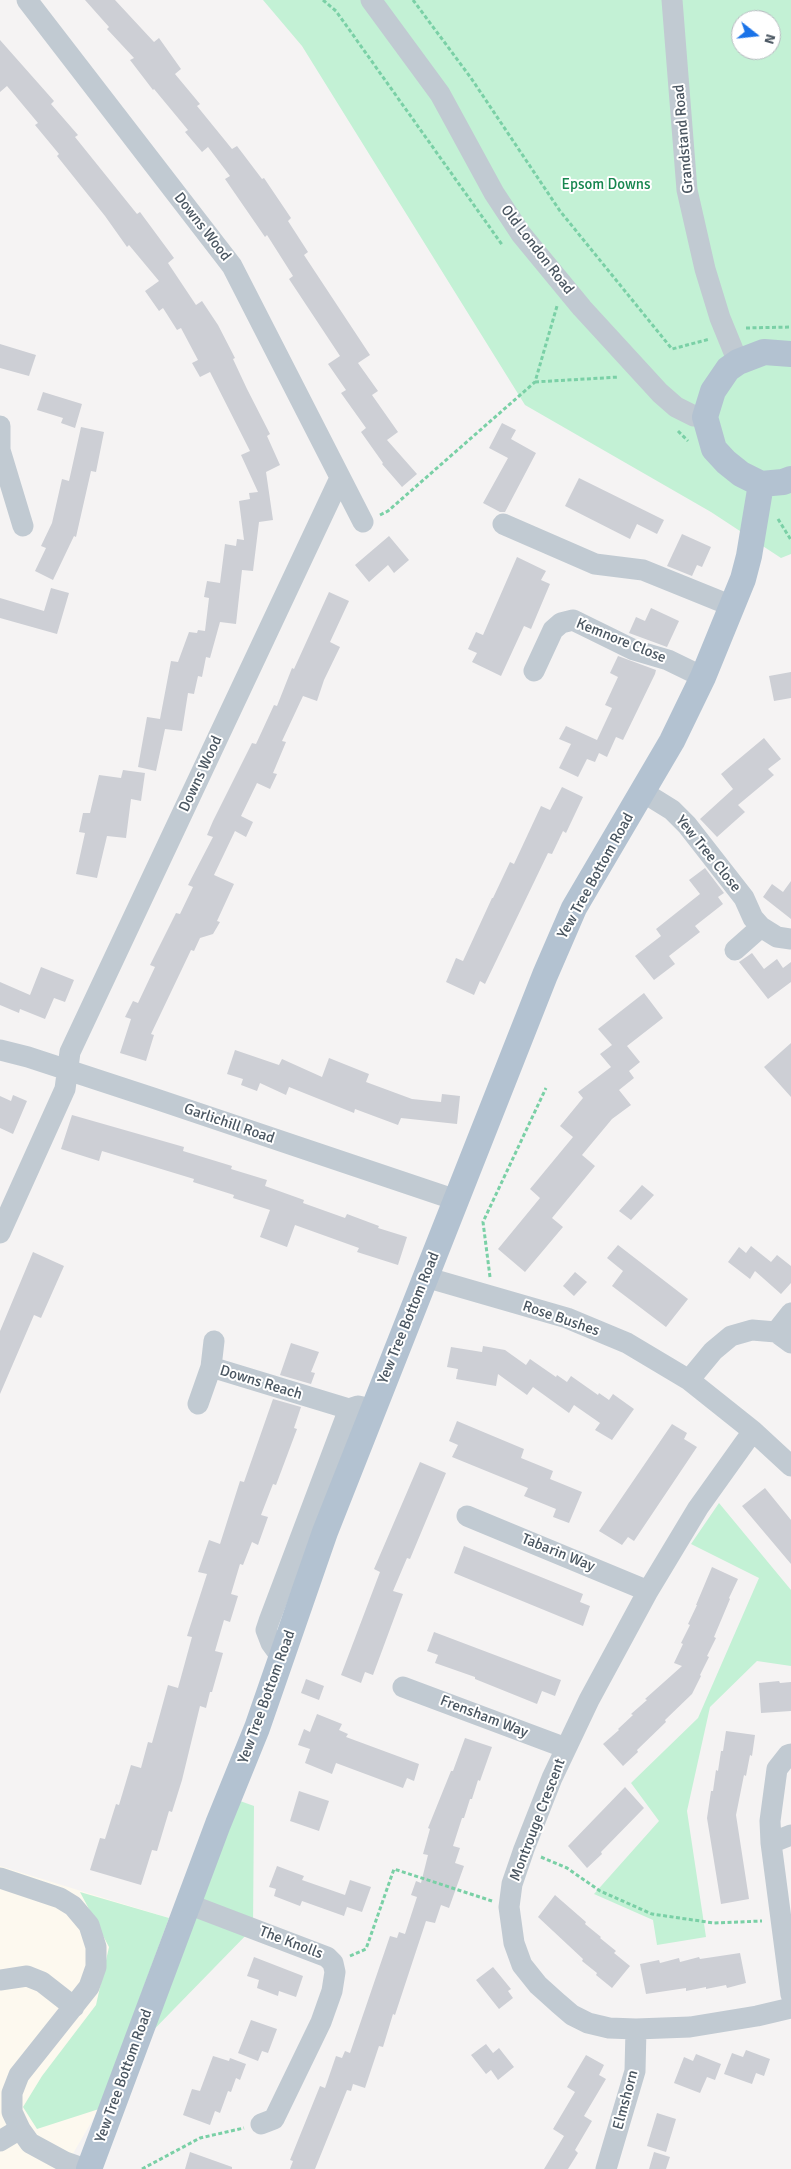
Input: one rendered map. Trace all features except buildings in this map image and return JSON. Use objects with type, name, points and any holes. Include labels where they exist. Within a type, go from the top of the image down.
[{"type":"main road","points":[[791,353],[764,352],[738,362],[728,369],[713,392],[705,418],[714,449],[741,474],[761,484],[783,482],[791,479]]},
{"type":"main road","name":"Yew Tree Bottom Road","points":[[89,2169],[282,1658],[325,1532],[361,1409],[425,1277],[561,937],[588,884],[672,741],[702,677],[732,606],[749,556],[761,484]]},
{"type":"street","name":"Downs Wood","points":[[27,0],[232,266],[363,522]]},
{"type":"street","name":"Old London Road","points":[[370,0],[440,94],[494,193],[521,234],[582,308],[660,392],[676,407],[694,416],[705,418]]},
{"type":"street","name":"Grandstand Road","points":[[672,0],[686,190],[705,269],[737,332],[738,362]]},
{"type":"street","points":[[0,426],[0,450],[4,476],[23,526]]},
{"type":"street","name":"Downs Wood","points":[[0,1233],[65,1089],[70,1052],[340,478]]},
{"type":"street","points":[[503,524],[594,564],[643,570],[732,606]]},
{"type":"street","name":"Kemnore Close","points":[[534,671],[553,630],[562,623],[574,620],[634,650],[668,660],[702,677]]},
{"type":"street","name":"Yew Tree Close","points":[[643,792],[672,810],[687,825],[744,898],[753,918],[760,927]]},
{"type":"street","points":[[735,950],[760,927],[777,937],[791,939]]},
{"type":"street","name":"Garlichill Road","points":[[0,1050],[456,1200]]},
{"type":"street","name":"Rose Bushes","points":[[425,1277],[567,1318],[627,1343],[689,1380],[753,1431],[791,1466]]},
{"type":"street","points":[[689,1380],[713,1350],[731,1336],[752,1330],[784,1337],[791,1313]]},
{"type":"street","points":[[211,1367],[214,1341]]},
{"type":"street","name":"Downs Reach","points":[[198,1404],[211,1367],[276,1389],[361,1409]]},
{"type":"street","name":"Montrouge Crescent","points":[[753,1431],[698,1508],[648,1591],[589,1700],[566,1748],[524,1850],[512,1884],[509,1907],[514,1943],[522,1965],[538,1985],[572,2015],[588,2023],[609,2028],[636,2029],[690,2026],[757,2016],[791,2008]]},
{"type":"street","name":"Tabarin Way","points":[[467,1516],[648,1591]]},
{"type":"street","name":"Frensham Way","points":[[403,1687],[566,1748]]},
{"type":"street","points":[[791,1754],[788,1755],[777,1769],[770,1821],[770,1843],[791,1995]]},
{"type":"street","points":[[770,1843],[791,1834]]},
{"type":"street","points":[[0,1878],[60,1898],[73,1906],[89,1925],[96,1947],[96,1967],[89,1987],[19,2075],[12,2093],[12,2112],[20,2129],[30,2143],[65,2162],[85,2169]]},
{"type":"street","name":"The Knolls","points":[[188,1904],[328,1957],[333,1963],[335,1972],[332,1991],[321,2022],[274,2119],[261,2124]]},
{"type":"street","points":[[0,1980],[27,1976],[42,1982],[74,2007]]},
{"type":"street","name":"Elmshorn","points":[[606,2169],[635,2071],[636,2029]]},
{"type":"street","points":[[0,2141],[20,2129]]},
{"type":"path","points":[[412,0],[471,78],[560,212],[672,349],[737,332]]},
{"type":"path","points":[[363,522],[388,511],[535,382],[558,304]]},
{"type":"path","points":[[535,382],[626,376]]},
{"type":"path","points":[[493,1298],[483,1222],[546,1088]]},
{"type":"path","points":[[524,1850],[567,1868],[600,1891],[652,1914],[714,1923],[780,1920]]},
{"type":"path","points":[[333,1963],[366,1949],[394,1868],[509,1907]]},
{"type":"path","points":[[142,2169],[200,2138],[261,2124]]},
{"type":"shaded area","points":[[0,1866],[169,1918],[99,2109],[64,2169],[0,2169]]},
{"type":"green space","name":"Epsom Downs","points":[[263,0],[791,0],[791,554],[781,558],[711,512],[525,405],[302,46]]},
{"type":"green space","points":[[719,1503],[791,1590],[791,1666],[757,1661],[710,1707],[687,1811],[706,1937],[657,1945],[653,1920],[594,1894],[659,1821],[631,1783],[698,1718],[759,1578],[691,1544]]},
{"type":"green space","points":[[229,1797],[254,1806],[253,1928],[134,2050]]},
{"type":"green space","points":[[80,1892],[169,1918],[99,2109],[37,2129],[23,2107],[42,2076],[96,2005],[109,1947]]}]
